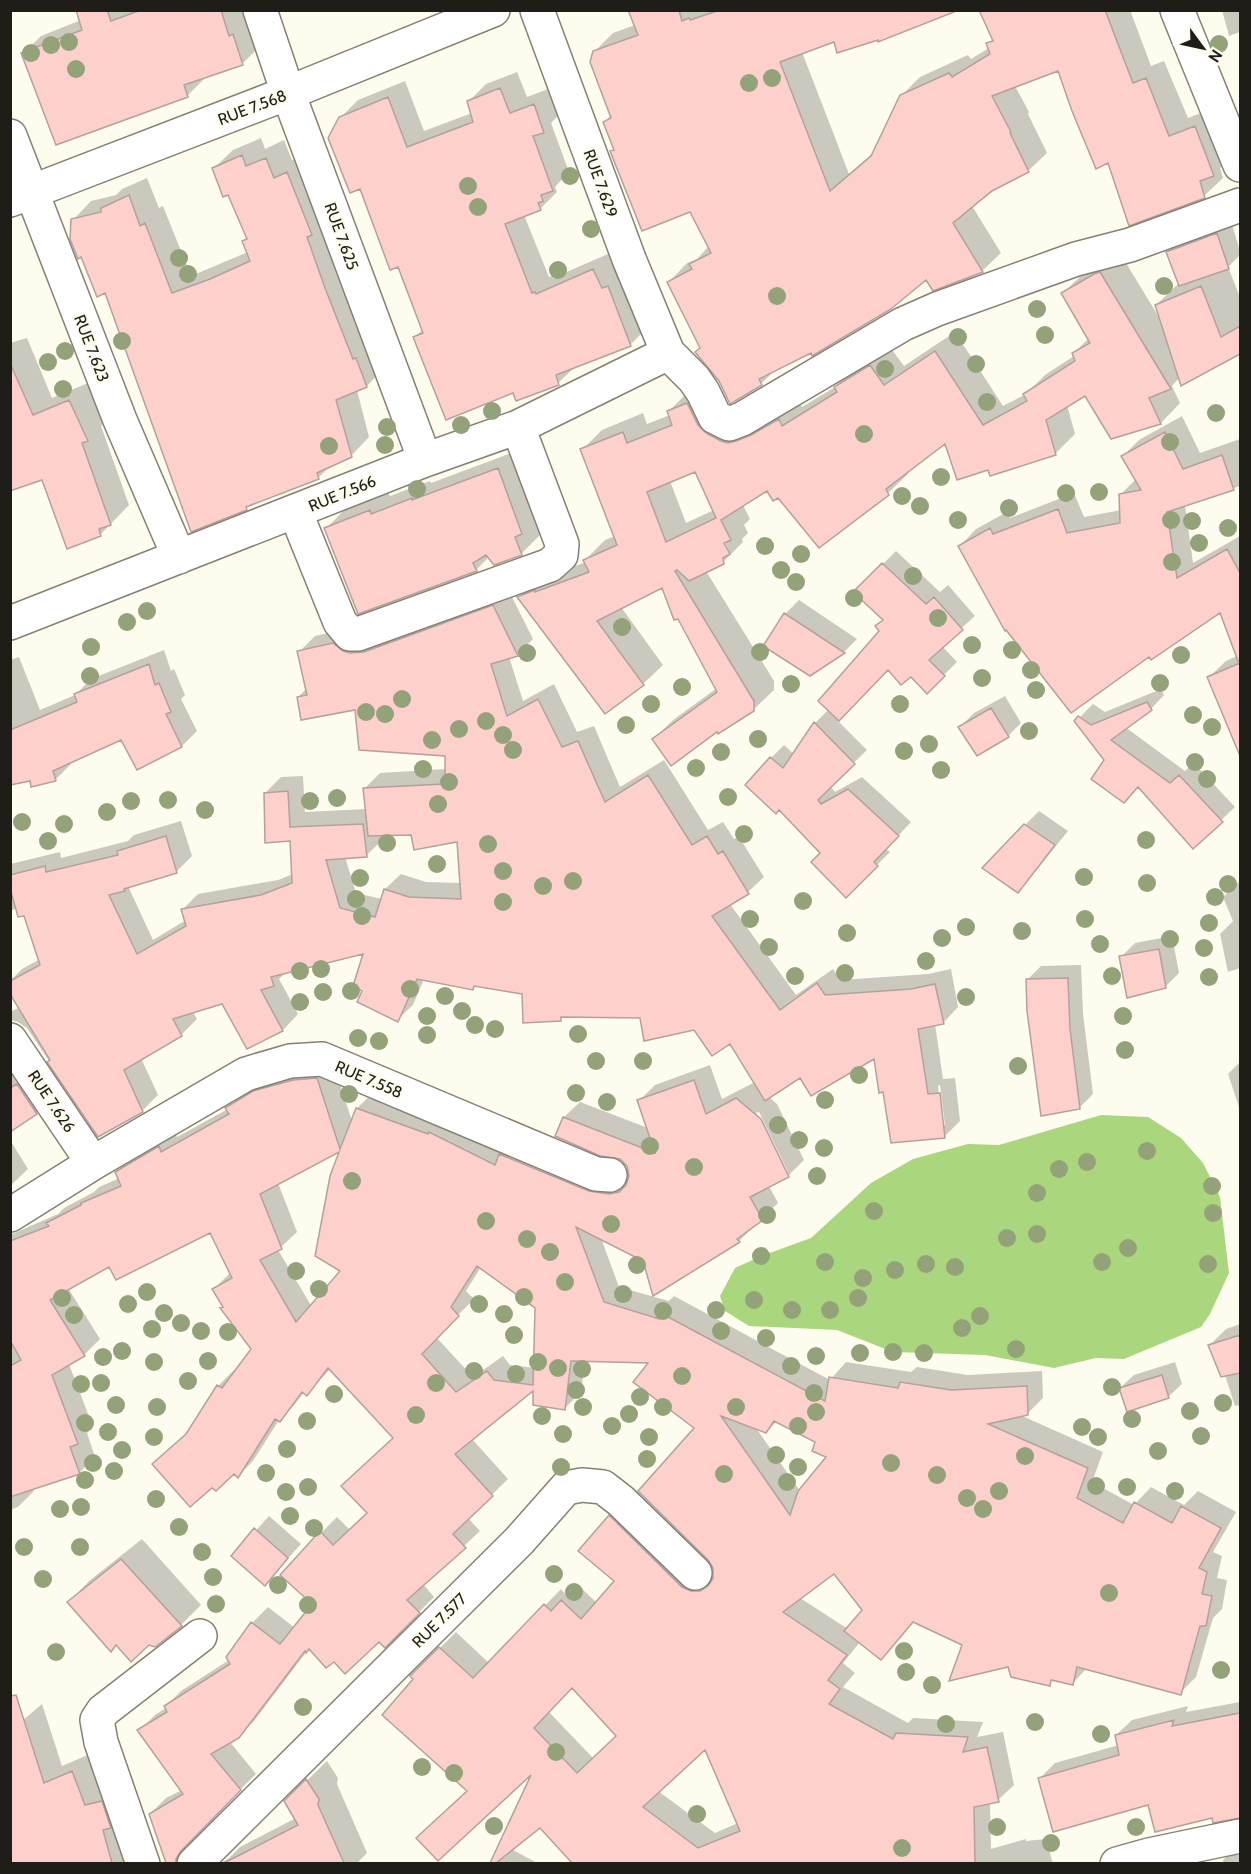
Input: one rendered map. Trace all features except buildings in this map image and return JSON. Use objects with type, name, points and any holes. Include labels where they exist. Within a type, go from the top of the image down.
[{"type":"street","name":"RUE 7.625","points":[[260,10],[288,93],[425,460]]},
{"type":"street","name":"RUE 7.568","points":[[21,196],[288,93],[493,10]]},
{"type":"street","name":"RUE 7.629","points":[[537,10],[628,259],[668,353]]},
{"type":"street","points":[[1177,10],[1240,165]]},
{"type":"street","name":"RUE 7.623","points":[[10,136],[21,196],[179,557]]},
{"type":"street","points":[[668,353],[694,379],[715,417],[729,424],[742,419],[903,324],[937,309],[1076,259],[1130,245],[1240,205]]},
{"type":"street","name":"RUE 7.566","points":[[10,623],[425,460],[518,428],[668,353]]},
{"type":"street","points":[[295,512],[340,622],[350,634],[358,634],[550,565],[561,555],[562,544],[518,428]]},
{"type":"street","name":"RUE 7.626","points":[[10,1040],[93,1162]]},
{"type":"street","name":"RUE 7.558","points":[[10,1215],[93,1162],[246,1074],[290,1061],[322,1059],[596,1174],[610,1175]]},
{"type":"street","name":"RUE 7.577","points":[[194,1863],[519,1541],[566,1488],[582,1485],[603,1487],[695,1573]]},
{"type":"street","points":[[143,1863],[101,1742],[97,1719],[103,1711],[200,1636]]},
{"type":"street","points":[[1118,1863],[1240,1836]]},
{"type":"green space","points":[[1101,1115],[1148,1117],[1181,1138],[1203,1163],[1220,1197],[1229,1273],[1210,1314],[1201,1327],[1124,1359],[1096,1358],[1054,1368],[985,1355],[893,1352],[837,1330],[749,1326],[725,1311],[720,1296],[735,1268],[811,1238],[871,1183],[913,1159],[968,1144],[999,1145]]}]
